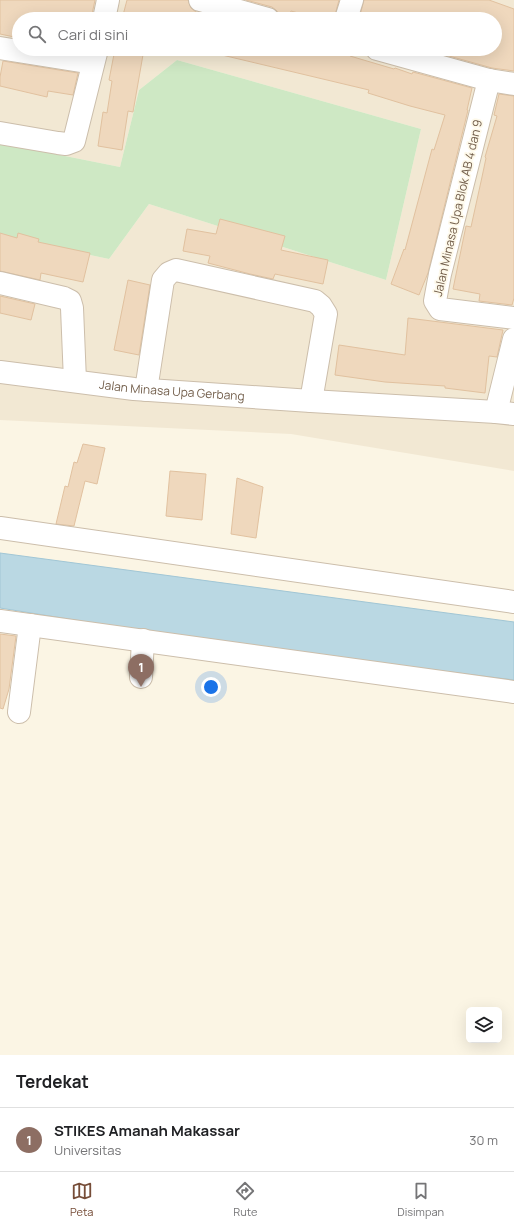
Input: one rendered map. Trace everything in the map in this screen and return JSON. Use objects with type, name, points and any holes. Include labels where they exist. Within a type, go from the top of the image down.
[{"type":"street","points":[[105,12],[108,0]]},
{"type":"street","points":[[200,0],[243,12]]},
{"type":"street","points":[[348,12],[352,0]]},
{"type":"street","points":[[0,48],[12,49]]},
{"type":"street","points":[[0,133],[58,144],[66,144],[74,141],[95,56]]},
{"type":"street","points":[[402,56],[489,80],[514,84]]},
{"type":"street","name":"Jalan Minasa Upa Blok AB 4 dan 9","points":[[489,80],[440,274],[436,301],[440,309],[514,318]]},
{"type":"street","points":[[146,390],[163,280],[169,273],[176,270],[315,301],[321,306],[326,314],[311,401]]},
{"type":"street","points":[[0,283],[64,298],[70,301],[72,308],[75,382]]},
{"type":"street","points":[[505,413],[514,339]]},
{"type":"street","name":"Jalan Minasa Upa Gerbang","points":[[0,372],[146,390],[505,413]]},
{"type":"street","points":[[0,528],[514,602]]},
{"type":"street","points":[[0,621],[514,692]]},
{"type":"street","points":[[19,712],[30,625]]},
{"type":"street","points":[[141,677],[143,640]]},
{"type":"shaded area","points":[[0,0],[514,0],[514,471],[291,434],[0,420],[0,236],[109,259],[149,204],[386,280],[421,129],[177,60],[139,90],[120,167],[0,143]]},
{"type":"green space","points":[[177,60],[421,129],[386,280],[149,204],[109,259],[0,236],[0,143],[120,167],[139,90]]},
{"type":"water","points":[[0,553],[514,622],[514,680],[205,641],[0,608]]},
{"type":"building","points":[[0,0],[95,0],[92,12],[12,12],[12,37],[0,34]]},
{"type":"building","points":[[127,0],[188,0],[191,8],[196,12],[124,12]]},
{"type":"building","points":[[246,0],[339,0],[336,12],[277,12],[272,7]]},
{"type":"building","points":[[364,0],[489,0],[514,9],[514,71],[492,68],[449,56],[502,56],[502,12],[361,12]]},
{"type":"building","points":[[114,56],[143,56],[133,112],[128,111],[122,150],[98,146],[103,112],[107,113],[112,81],[109,80]]},
{"type":"building","points":[[226,56],[350,56],[412,74],[413,72],[472,88],[428,273],[419,295],[391,284],[404,249],[405,250],[432,149],[434,150],[445,115],[368,93],[369,90]]},
{"type":"building","points":[[3,61],[78,73],[73,95],[48,91],[47,97],[0,86]]},
{"type":"building","points":[[499,94],[514,96],[514,298],[512,305],[479,301],[480,294],[453,289],[466,226],[471,227],[485,157],[497,116],[494,115]]},
{"type":"building","points":[[220,219],[285,236],[281,250],[328,260],[323,284],[275,274],[273,279],[250,274],[208,263],[210,256],[183,251],[187,229],[216,234]]},
{"type":"building","points":[[0,233],[17,238],[18,233],[39,239],[38,242],[90,253],[83,282],[41,273],[40,280],[0,271]]},
{"type":"building","points":[[128,280],[150,285],[139,355],[114,350]]},
{"type":"building","points":[[0,296],[35,304],[31,320],[0,313]]},
{"type":"building","points":[[408,318],[503,330],[497,357],[489,356],[485,393],[445,388],[445,386],[385,382],[335,375],[339,345],[405,355]]},
{"type":"building","points":[[83,444],[105,448],[97,484],[85,481],[74,526],[56,524],[65,486],[68,487],[74,462],[77,463]]},
{"type":"building","points":[[170,471],[206,474],[202,520],[166,516]]},
{"type":"building","points":[[237,478],[263,487],[256,538],[231,534]]},
{"type":"building","points":[[0,634],[16,636],[9,689],[3,709],[0,708]]},
{"type":"place","name":"STIKES Amanah Makassar","points":[[141,687]]}]
